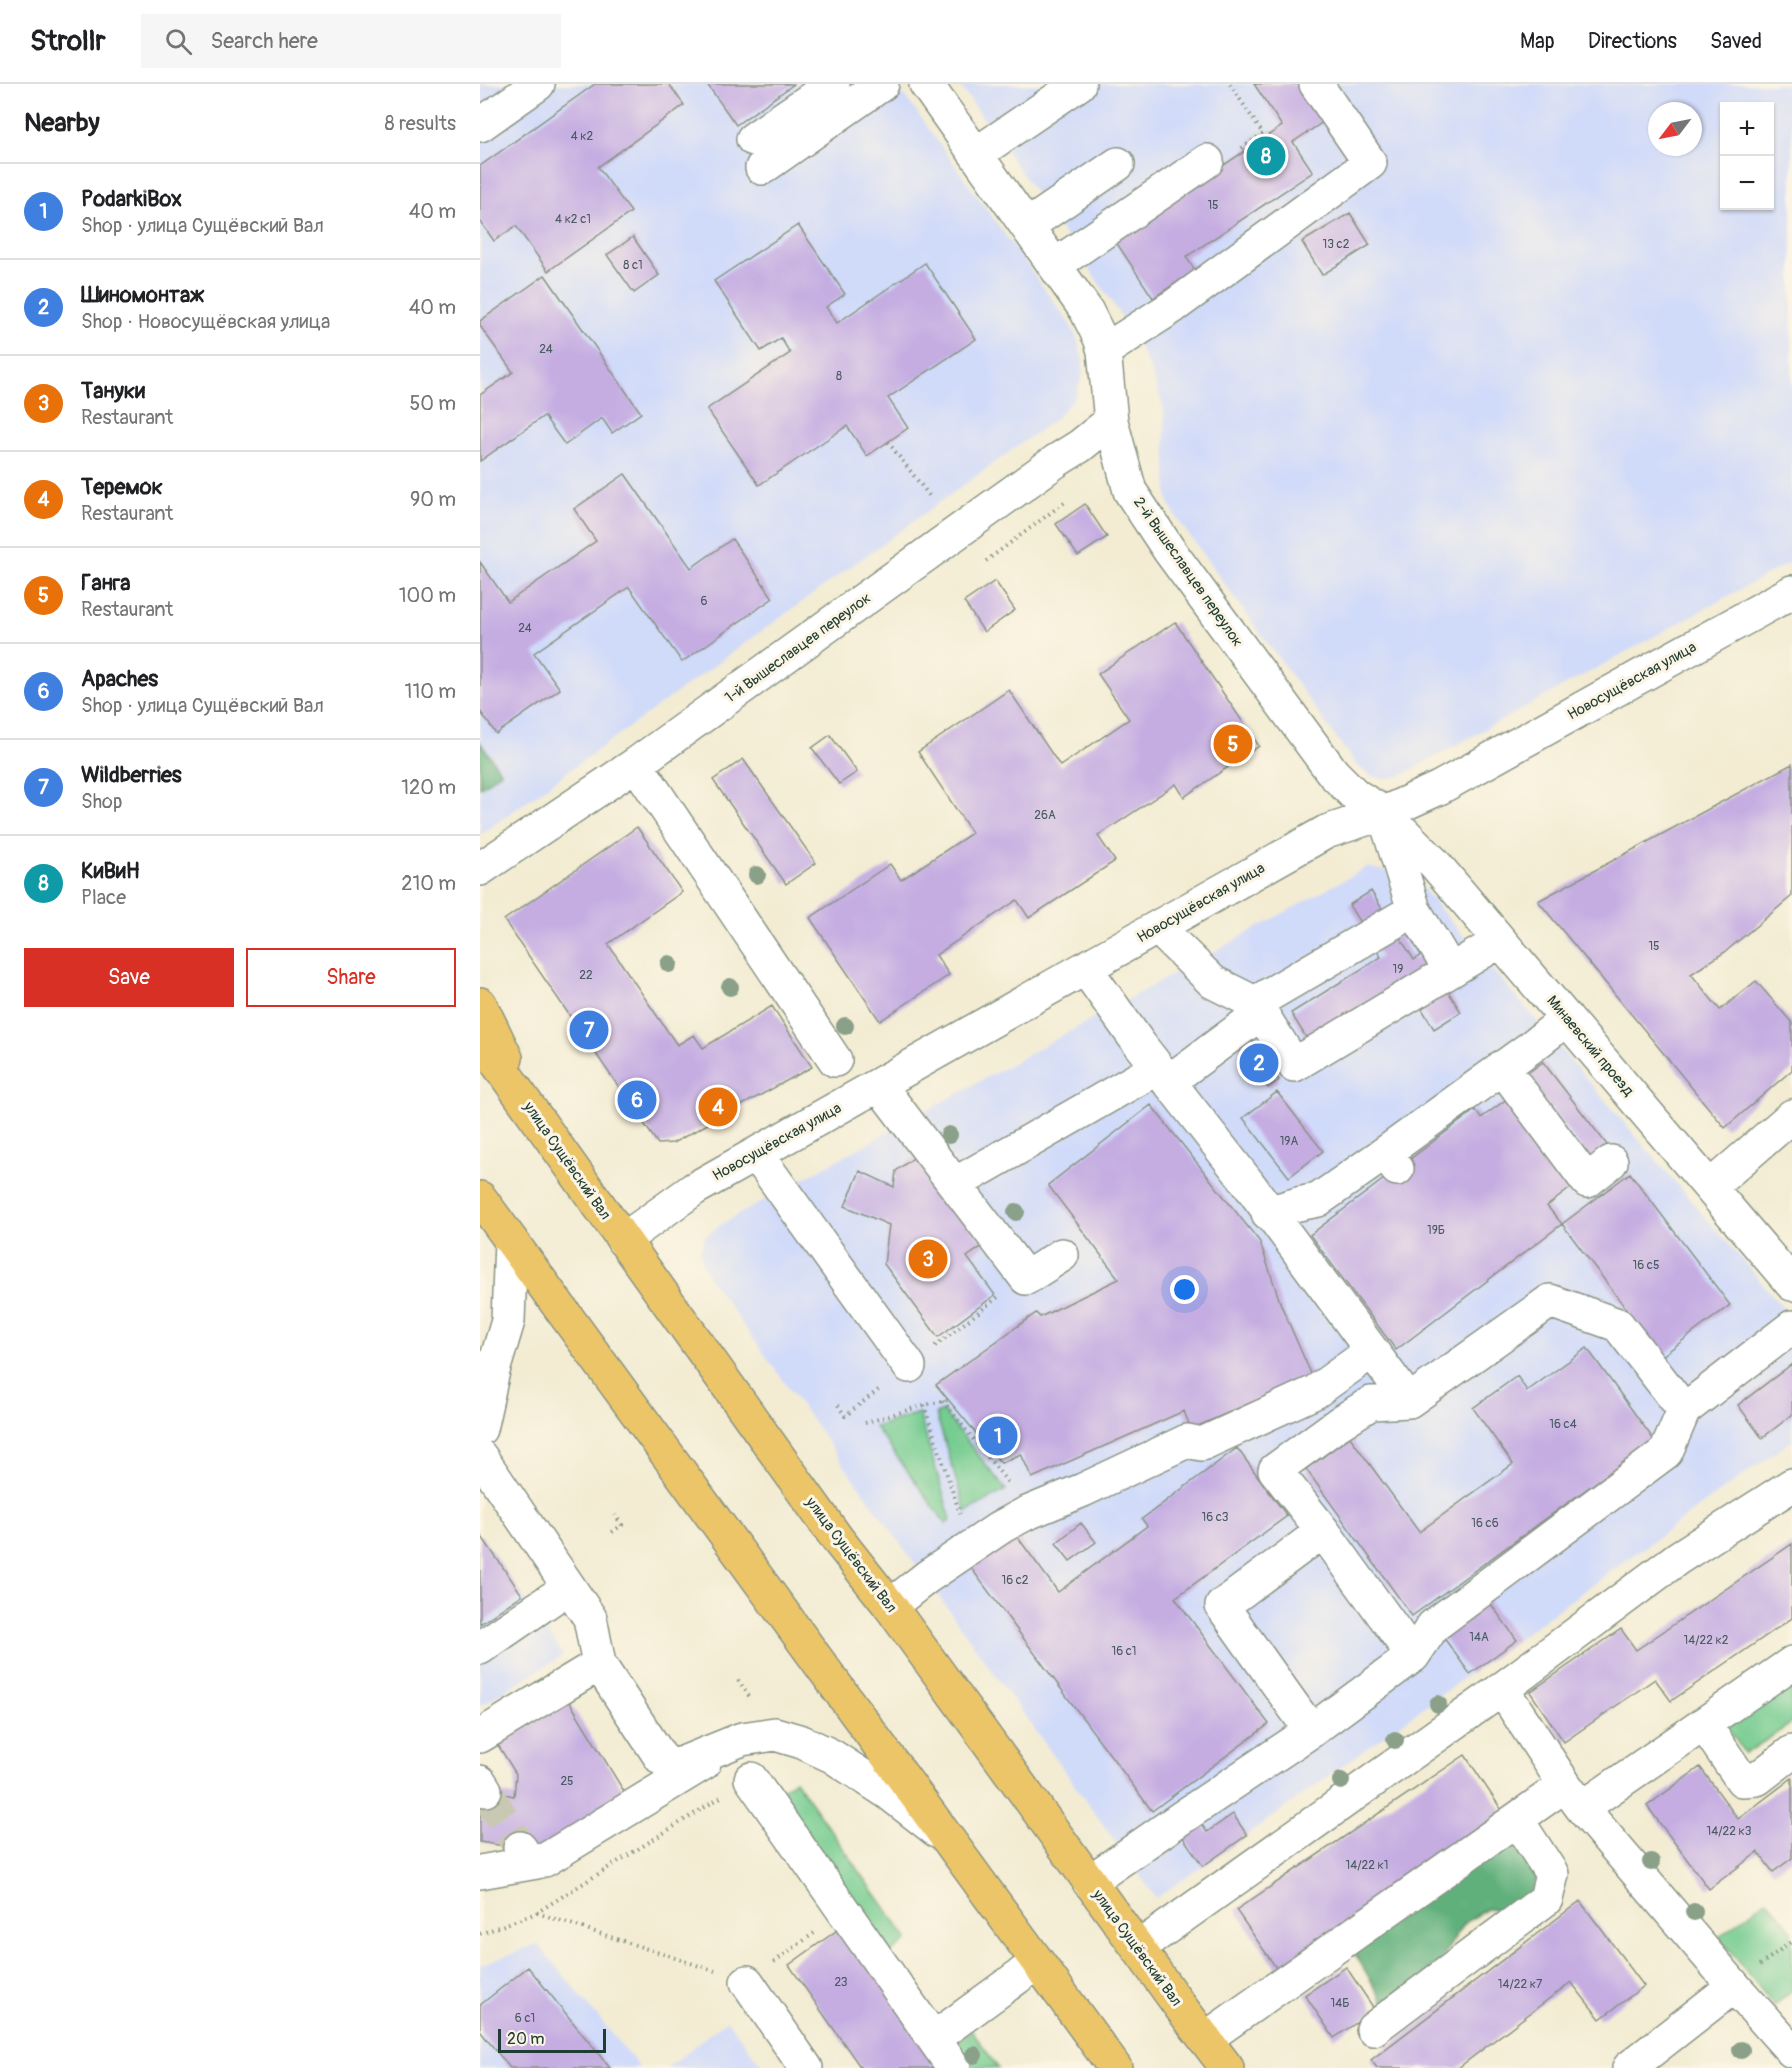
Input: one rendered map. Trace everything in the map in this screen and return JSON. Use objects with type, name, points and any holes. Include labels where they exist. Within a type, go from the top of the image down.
[{"type":"main road","points":[[480,1004],[531,1108]]},
{"type":"main road","name":"улица Сущёвский Вал","points":[[480,1039],[838,1540],[890,1606],[1089,1882],[1227,2068]]},
{"type":"main road","points":[[480,1198],[1115,2068]]},
{"type":"street","points":[[480,125],[538,84]]},
{"type":"street","points":[[833,84],[758,154],[882,84]]},
{"type":"street","name":"2-й Вышеславцев переулок","points":[[926,84],[1086,310],[1104,351],[1111,421],[1130,491],[1169,550],[1333,773],[1355,795],[1384,813]]},
{"type":"street","points":[[976,154],[1079,84]]},
{"type":"street","points":[[1104,351],[1174,306],[1370,163],[1316,84]]},
{"type":"street","points":[[1055,265],[1207,161]]},
{"type":"street","points":[[1027,226],[1118,164]]},
{"type":"street","name":"1-й Вышеславцев переулок","points":[[480,869],[636,764],[1080,446],[1111,421]]},
{"type":"street","name":"Новосущёвская улица","points":[[622,1240],[694,1189],[1326,832],[1384,813],[1439,788],[1792,592]]},
{"type":"street","points":[[636,764],[836,1060]]},
{"type":"street","points":[[1384,813],[1413,910],[1450,970]]},
{"type":"street","name":"Минаевский проезд","points":[[1384,813],[1434,863],[1792,1284]]},
{"type":"street","points":[[955,1184],[1162,1075],[1258,1008],[1413,910]]},
{"type":"street","points":[[1158,928],[1213,982],[1258,1008],[1294,1065],[1500,941]]},
{"type":"street","points":[[1086,969],[1162,1075],[1248,1183],[1409,1401]]},
{"type":"street","points":[[1268,1213],[1318,1200],[1391,1161],[1503,1067],[1567,1019]]},
{"type":"street","points":[[1503,1067],[1587,1181],[1611,1162]]},
{"type":"street","points":[[879,1085],[1026,1278],[1062,1255]]},
{"type":"street","points":[[1710,1187],[1792,1116]]},
{"type":"street","points":[[757,1155],[909,1366]]},
{"type":"street","points":[[480,1429],[493,1371],[508,1321],[511,1241]]},
{"type":"street","points":[[1413,1656],[1323,1531],[1275,1470],[1371,1403],[1409,1401],[1550,1301],[1618,1325],[1684,1410]]},
{"type":"street","points":[[1089,1882],[1311,1731],[1413,1656],[1433,1626],[1666,1452],[1684,1410],[1792,1327]]},
{"type":"street","points":[[890,1606],[936,1571],[1001,1527],[1025,1514],[1083,1490],[1187,1440],[1202,1444],[1315,1392],[1372,1351]]},
{"type":"street","points":[[480,1456],[590,1618],[599,1664],[661,1758],[669,1764],[678,1765],[742,1739],[775,1734],[802,1742],[832,1756],[890,1794],[944,1836]]},
{"type":"street","points":[[1138,1948],[1502,1689],[1678,1558],[1792,1485]]},
{"type":"street","points":[[1311,1731],[1222,1606],[1323,1531]]},
{"type":"street","points":[[480,1648],[569,1587]]},
{"type":"street","points":[[1205,2039],[1517,1820],[1574,1797],[1704,1724],[1792,1663]]},
{"type":"street","points":[[480,1736],[599,1664]]},
{"type":"street","points":[[1502,1689],[1574,1797],[1792,2051]]},
{"type":"street","points":[[1704,1724],[1742,1780],[1756,1779],[1792,1752]]},
{"type":"street","points":[[480,1872],[529,1855],[551,1856],[742,1739]]},
{"type":"street","points":[[752,1779],[954,2068]]},
{"type":"street","points":[[1374,2029],[1546,1899],[1552,1874],[1517,1820]]},
{"type":"street","points":[[934,2038],[1037,1963]]},
{"type":"street","points":[[747,1982],[806,2068]]},
{"type":"street","points":[[1629,2068],[1734,1986]]},
{"type":"path","points":[[888,442],[932,498]]},
{"type":"path","points":[[987,561],[1069,498]]},
{"type":"path","points":[[838,1405],[845,1416],[1008,1288],[1026,1278]]},
{"type":"path","points":[[865,1424],[924,1405],[949,1400]]},
{"type":"path","points":[[943,1401],[1012,1488]]},
{"type":"path","points":[[924,1405],[960,1515]]},
{"type":"path","points":[[612,1532],[622,1525],[615,1515]]},
{"type":"path","points":[[738,1680],[751,1699]]},
{"type":"path","points":[[480,1934],[536,1913],[752,1779]]},
{"type":"path","points":[[536,1913],[747,1982]]},
{"type":"path","points":[[781,1957],[810,1936]]},
{"type":"shaded area","points":[[480,84],[896,84],[1069,323],[1076,336],[1083,361],[1083,374],[1076,396],[1055,419],[480,835]]},
{"type":"shaded area","points":[[959,84],[1792,84],[1792,561],[1400,776],[1383,779],[1369,775],[1356,765],[1176,517],[1167,494],[1164,409],[1150,368],[1132,333]]},
{"type":"shaded area","points":[[1367,867],[1413,877],[1792,1318],[1792,1440],[1247,1835],[1156,1898],[710,1279],[703,1265],[700,1250],[705,1237],[718,1226]]},
{"type":"shaded area","points":[[480,1534],[563,1655],[480,1706]]},
{"type":"shaded area","points":[[538,1944],[640,2068],[480,2068],[480,1965]]},
{"type":"shaded area","points":[[727,2020],[764,2068],[667,2068]]},
{"type":"green space","points":[[480,742],[501,772],[480,788]]},
{"type":"green space","points":[[943,1411],[1006,1490],[966,1512],[936,1414]]},
{"type":"green space","points":[[919,1413],[951,1520],[946,1524],[875,1427]]},
{"type":"green space","points":[[1792,1679],[1792,1723],[1745,1754],[1725,1723]]},
{"type":"green space","points":[[795,1780],[908,1940],[890,1953],[777,1793]]},
{"type":"green space","points":[[1517,1844],[1540,1871],[1524,1910],[1487,1909],[1463,1924],[1441,1960],[1386,2006],[1352,1949],[1490,1846]]},
{"type":"green space","points":[[1767,1899],[1792,1931],[1792,1991],[1774,2006],[1719,1937]]},
{"type":"green space","points":[[972,2031],[998,2068],[970,2068],[953,2044]]},
{"type":"building","points":[[595,84],[669,84],[684,105],[598,167],[631,212],[548,271],[516,226],[494,241],[480,221],[480,166]]},
{"type":"building","points":[[707,84],[794,84],[736,125]]},
{"type":"building","points":[[1254,84],[1298,84],[1323,122],[1293,142],[1313,172],[1186,257],[1195,270],[1153,298],[1114,239],[1282,126]]},
{"type":"building","points":[[1350,213],[1370,245],[1322,275],[1302,242]]},
{"type":"building","points":[[798,225],[845,294],[826,307],[837,323],[925,263],[976,339],[888,398],[908,428],[867,456],[847,426],[759,485],[707,409],[790,353],[781,338],[761,351],[714,281]]},
{"type":"building","points":[[633,237],[659,275],[634,293],[607,255]]},
{"type":"building","points":[[545,275],[641,413],[612,433],[602,418],[565,445],[544,416],[480,461],[480,395],[513,372],[480,326],[480,321]]},
{"type":"building","points":[[625,474],[691,568],[732,539],[773,598],[682,662],[629,587],[534,653],[560,689],[496,734],[480,711],[480,562],[508,602],[596,541],[574,509]]},
{"type":"building","points":[[1085,504],[1107,537],[1078,556],[1056,524]]},
{"type":"building","points":[[995,581],[1015,610],[984,632],[964,602]]},
{"type":"building","points":[[1175,622],[1259,746],[1184,797],[1176,784],[1098,836],[1115,861],[1029,918],[1017,900],[936,955],[949,975],[880,1021],[810,918],[890,864],[901,880],[972,833],[918,752],[1009,690],[1060,766],[1129,719],[1098,674]]},
{"type":"building","points":[[830,735],[857,772],[839,784],[812,748]]},
{"type":"building","points":[[743,759],[816,863],[786,884],[713,780]]},
{"type":"building","points":[[1792,764],[1792,896],[1725,952],[1691,974],[1720,1010],[1756,981],[1792,1023],[1792,1070],[1725,1128],[1538,901]]},
{"type":"building","points":[[637,827],[682,892],[608,944],[677,1045],[694,1035],[703,1048],[772,1006],[812,1067],[673,1143],[658,1144],[504,920]]},
{"type":"building","points":[[1371,891],[1414,960],[1424,953],[1461,1012],[1434,1029],[1404,979],[1307,1039],[1291,1013],[1381,957],[1349,905]]},
{"type":"building","points":[[1250,1038],[1279,1080],[1268,1088],[1238,1047]]},
{"type":"building","points":[[1543,1062],[1608,1146],[1590,1160],[1525,1075]]},
{"type":"building","points":[[1277,1092],[1323,1151],[1289,1177],[1243,1118]]},
{"type":"building","points":[[1507,1099],[1573,1186],[1547,1206],[1562,1224],[1396,1350],[1310,1235],[1475,1110],[1481,1118]]},
{"type":"building","points":[[1151,1105],[1260,1242],[1281,1305],[1312,1376],[1191,1429],[1184,1411],[1032,1478],[1021,1454],[1001,1463],[936,1385],[1036,1313],[1040,1317],[1119,1279],[1048,1185]]},
{"type":"building","points":[[916,1156],[984,1245],[967,1257],[995,1295],[938,1337],[884,1264],[889,1225],[845,1206],[860,1171],[894,1187],[896,1171]]},
{"type":"building","points":[[1630,1173],[1730,1305],[1662,1356],[1562,1224]]},
{"type":"building","points":[[1587,1348],[1654,1440],[1412,1616],[1306,1469],[1350,1437],[1419,1532],[1513,1464],[1473,1408],[1517,1376],[1527,1391]]},
{"type":"building","points":[[1792,1364],[1792,1415],[1762,1438],[1738,1405]]},
{"type":"building","points":[[1237,1448],[1287,1516],[1175,1598],[1269,1724],[1152,1811],[971,1568],[1016,1535],[1058,1592],[1147,1526],[1142,1519]]},
{"type":"building","points":[[1081,1523],[1096,1542],[1070,1561],[1056,1543]]},
{"type":"building","points":[[480,1534],[522,1595],[480,1624]]},
{"type":"building","points":[[1792,1544],[1792,1618],[1671,1701],[1655,1679],[1564,1742],[1530,1692],[1621,1629],[1636,1650]]},
{"type":"building","points":[[1488,1600],[1517,1640],[1470,1674],[1441,1634]]},
{"type":"building","points":[[569,1701],[631,1803],[549,1853],[480,1842],[480,1789],[514,1796],[516,1774],[498,1745]]},
{"type":"building","points":[[1465,1755],[1505,1815],[1277,1969],[1236,1910]]},
{"type":"building","points":[[1700,1767],[1738,1819],[1792,1778],[1792,1858],[1773,1872],[1758,1852],[1709,1889],[1647,1806]]},
{"type":"building","points":[[1233,1814],[1247,1835],[1203,1866],[1177,1829],[1196,1816],[1207,1832]]},
{"type":"building","points":[[1580,1901],[1644,1986],[1600,2019],[1571,1982],[1458,2068],[1377,2068],[1371,2060]]},
{"type":"building","points":[[843,1926],[943,2068],[861,2068],[789,1965]]},
{"type":"building","points":[[528,1967],[610,2068],[510,2068],[480,2031],[480,2005]]},
{"type":"building","points":[[1346,1967],[1375,2010],[1334,2038],[1305,1995]]},
{"type":"tunnel","points":[[485,1790],[520,1848]]},
{"type":"place","name":"КиВиН","points":[[1266,156]]},
{"type":"place","name":"Ганга","points":[[1233,744]]},
{"type":"place","name":"Wildberries","points":[[589,1030]]},
{"type":"place","name":"Шиномонтаж","points":[[1259,1063]]},
{"type":"place","name":"Apaches","points":[[637,1100]]},
{"type":"place","name":"Теремок","points":[[718,1107]]},
{"type":"place","name":"Тануки","points":[[928,1259]]},
{"type":"place","name":"PodarkiBox","points":[[998,1436]]}]
